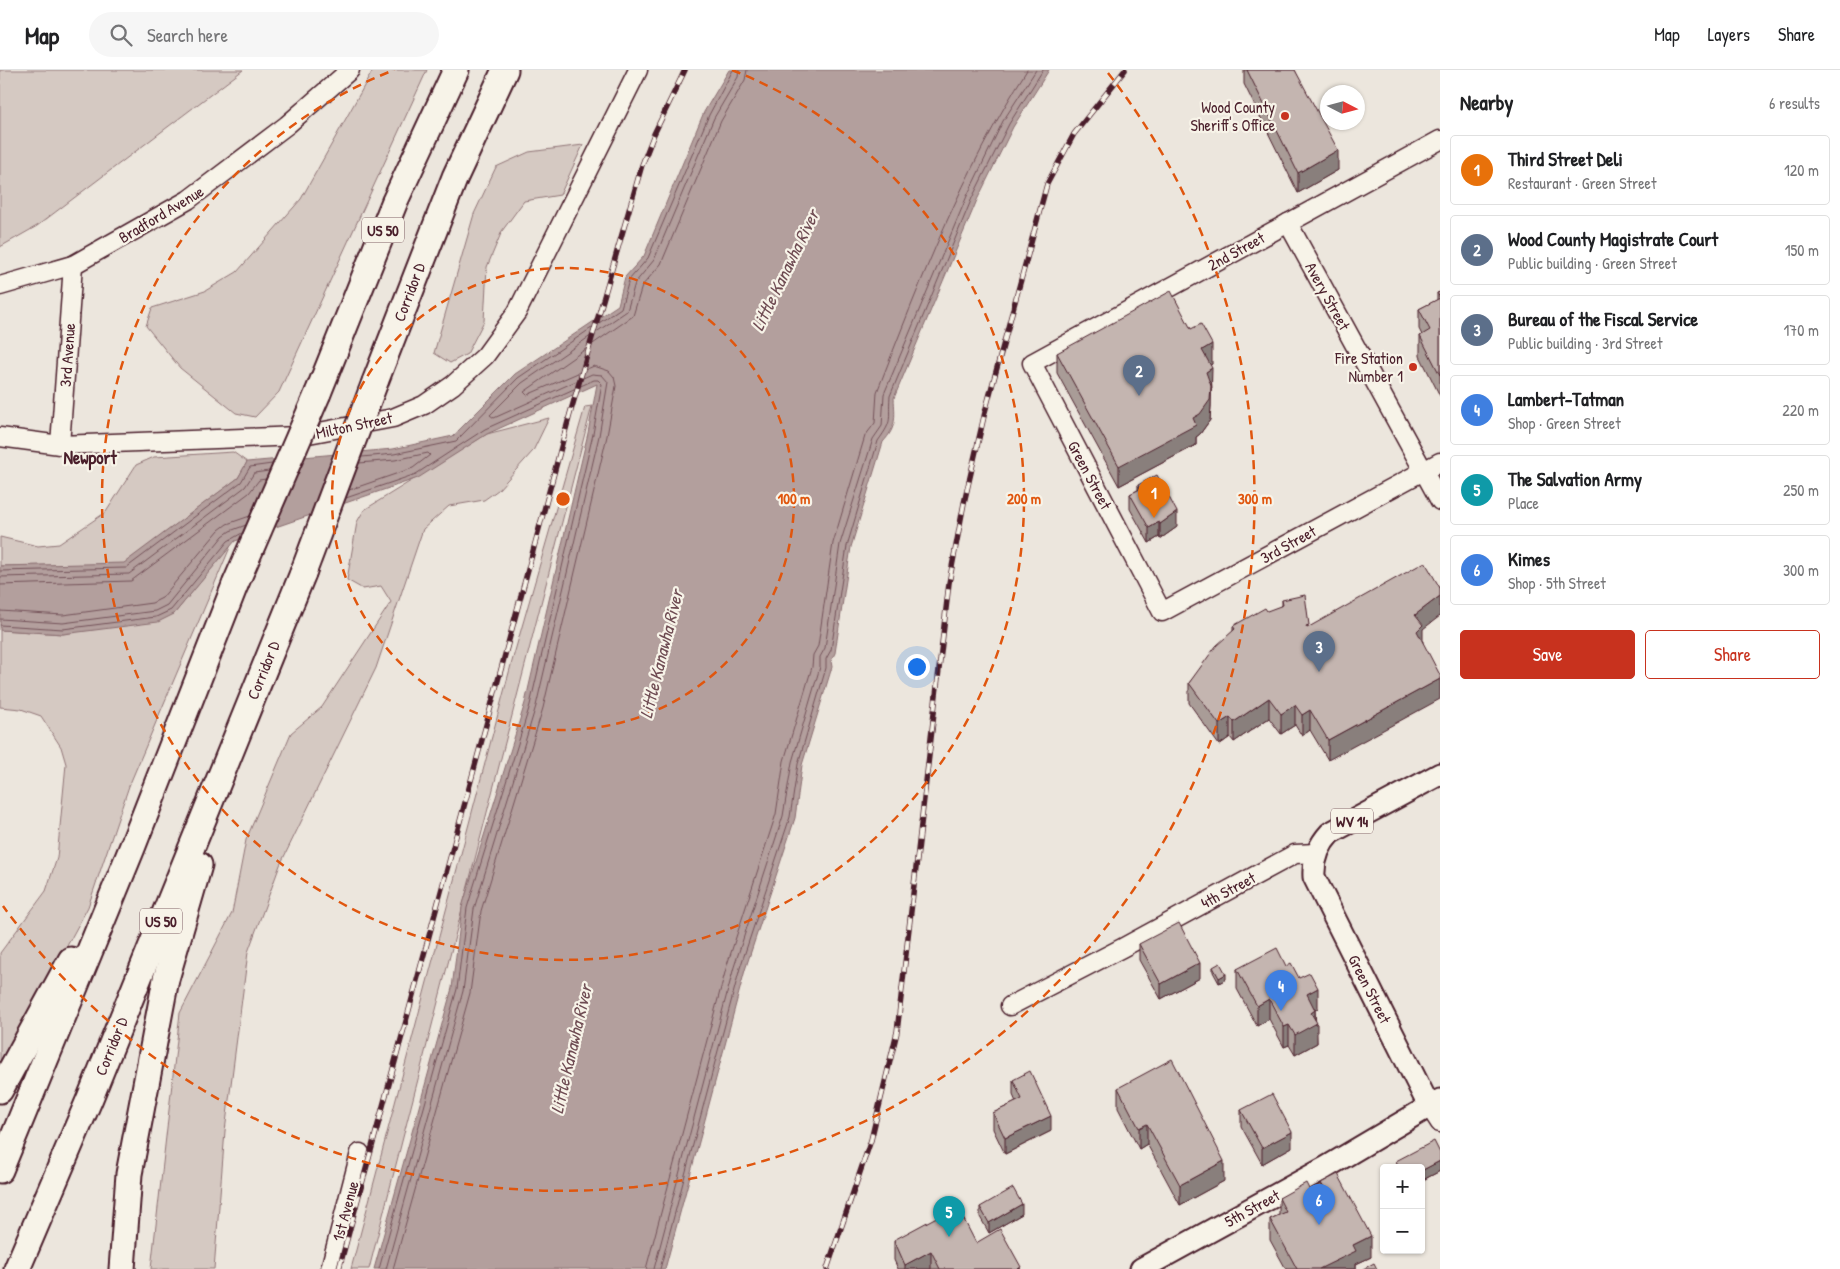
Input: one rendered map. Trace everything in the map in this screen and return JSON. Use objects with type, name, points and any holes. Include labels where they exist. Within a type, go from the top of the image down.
[{"type":"highway","name":"US 50","points":[[0,1170],[132,848],[235,585],[318,393],[395,201],[456,70]]},
{"type":"highway","name":"Corridor D","points":[[17,1269],[90,1098],[238,728],[303,573],[455,177],[505,70]]},
{"type":"highway","points":[[122,1269],[129,1174],[166,979],[238,728]]},
{"type":"highway","points":[[0,1090],[132,848]]},
{"type":"main road","name":"WV 14","points":[[1317,853],[1322,842],[1330,834],[1440,774]]},
{"type":"main road","name":"Green Street","points":[[1317,853],[1313,865],[1314,877],[1436,1110]]},
{"type":"main road","name":"5th Street","points":[[1142,1269],[1325,1168],[1436,1110]]},
{"type":"street","name":"Bradford Avenue","points":[[0,286],[73,265],[188,200],[287,125],[350,70]]},
{"type":"street","name":"Milton Street","points":[[0,436],[60,445],[298,436],[392,418],[424,404],[454,385],[485,356],[518,312],[638,70]]},
{"type":"street","name":"2nd Street","points":[[1032,363],[1440,140]]},
{"type":"street","name":"Avery Street","points":[[1288,223],[1440,501]]},
{"type":"street","name":"3rd Avenue","points":[[60,445],[73,265]]},
{"type":"street","name":"Green Street","points":[[1032,363],[1149,586]]},
{"type":"street","name":"3rd Street","points":[[1149,586],[1162,612],[1440,462]]},
{"type":"street","name":"4th Street","points":[[1010,1006],[1122,948],[1295,854],[1317,853]]},
{"type":"street","name":"1st Avenue","points":[[330,1269],[360,1153]]},
{"type":"shaded area","points":[[0,70],[243,70],[37,226],[0,247]]},
{"type":"shaded area","points":[[373,70],[427,70],[279,392],[255,417],[236,413],[180,368],[146,326],[152,308],[205,291],[237,272],[301,199]]},
{"type":"shaded area","points":[[583,145],[560,195],[524,201],[502,231],[487,267],[484,321],[467,354],[450,363],[434,353],[474,214],[496,167],[529,152]]},
{"type":"shaded area","points":[[592,406],[369,1269],[351,1269],[511,665],[585,407]]},
{"type":"shaded area","points":[[549,418],[533,451],[498,490],[484,500],[449,506],[423,529],[376,668],[280,865],[248,952],[225,1131],[214,1269],[151,1269],[180,1013],[232,913],[246,840],[291,733],[322,707],[391,602],[381,586],[363,589],[347,580],[357,522],[364,510],[487,434]]},
{"type":"shaded area","points":[[233,452],[247,462],[238,478],[124,564],[0,566],[0,537],[38,546],[59,544],[106,512],[136,465],[154,457]]},
{"type":"shaded area","points":[[231,545],[129,786],[88,907],[0,1070],[0,953],[46,891],[57,858],[66,764],[61,747],[41,716],[21,709],[0,707],[0,630],[63,634],[174,614]]},
{"type":"water","name":"Little Kanawha River","points":[[729,70],[1049,70],[1013,127],[977,200],[894,398],[895,416],[893,426],[888,437],[883,442],[851,547],[835,653],[831,661],[832,667],[802,765],[795,818],[745,970],[665,1269],[374,1269],[452,988],[462,907],[525,703],[588,433],[597,384],[487,434],[418,478],[235,541],[174,614],[158,622],[63,634],[0,630],[0,566],[124,563],[238,478],[247,462],[393,449],[453,436],[515,374],[618,305],[625,277],[644,256],[704,112]]},
{"type":"building","name":"Wood County Sheriff's Office","points":[[1247,70],[1295,70],[1320,117],[1320,130],[1327,130],[1338,150],[1298,173]]},
{"type":"building","points":[[1171,291],[1191,329],[1201,324],[1212,344],[1202,350],[1212,368],[1206,372],[1211,386],[1210,400],[1200,414],[1193,418],[1196,425],[1119,466],[1057,353]]},
{"type":"building","points":[[1440,298],[1440,375],[1420,336],[1430,330],[1419,309]]},
{"type":"building","points":[[1157,475],[1177,512],[1160,524],[1159,522],[1149,528],[1130,494],[1140,489],[1138,485]]},
{"type":"building","points":[[1425,562],[1440,588],[1440,596],[1415,615],[1423,625],[1417,631],[1440,675],[1440,679],[1328,740],[1310,710],[1302,715],[1295,705],[1281,714],[1269,698],[1234,722],[1230,717],[1219,724],[1189,683],[1216,646],[1235,629],[1233,626],[1265,608],[1267,611],[1283,605],[1282,600],[1305,595],[1309,625],[1306,626],[1307,628]]},
{"type":"building","points":[[1179,923],[1200,963],[1161,984],[1139,944]]},
{"type":"building","points":[[1277,948],[1286,966],[1291,963],[1299,978],[1310,973],[1318,988],[1307,994],[1315,1010],[1311,1013],[1317,1023],[1295,1035],[1289,1025],[1284,1027],[1269,999],[1257,1006],[1237,969]]},
{"type":"building","points":[[1220,963],[1226,974],[1219,978],[1213,967]]},
{"type":"building","points":[[1172,1059],[1224,1161],[1180,1185],[1147,1124],[1139,1128],[1118,1088]]},
{"type":"building","points":[[1030,1071],[1051,1116],[1005,1138],[993,1113],[1022,1099],[1013,1080]]},
{"type":"building","points":[[1272,1094],[1292,1132],[1262,1148],[1241,1110]]},
{"type":"building","points":[[1434,1141],[1440,1153],[1440,1161],[1425,1169],[1425,1164],[1397,1164],[1396,1161]]},
{"type":"building","points":[[1338,1174],[1371,1236],[1353,1245],[1356,1251],[1319,1269],[1297,1269],[1270,1219],[1286,1212],[1279,1198],[1306,1183],[1313,1197],[1325,1190],[1321,1183]]},
{"type":"building","points":[[1013,1188],[1022,1204],[989,1223],[980,1207]]},
{"type":"building","points":[[957,1206],[976,1243],[1000,1229],[1021,1267],[1018,1269],[940,1269],[931,1251],[905,1265],[894,1240]]},
{"type":"building","points":[[1374,1263],[1377,1269],[1363,1269]]},
{"type":"railway","points":[[339,1269],[570,414],[642,165],[654,134],[685,70]]},
{"type":"railway","points":[[827,1269],[871,1140],[897,1032],[949,583],[964,503],[985,412],[1047,184],[1074,134],[1125,70]]},
{"type":"place","name":"Wood County Sheriff's Office","points":[[1285,116]]},
{"type":"place","name":"Fire Station Number 1","points":[[1413,367]]},
{"type":"place","name":"Wood County Magistrate Court","points":[[1139,396]]},
{"type":"place","name":"Third Street Deli","points":[[1154,518]]},
{"type":"place","name":"Bureau of the Fiscal Service","points":[[1319,672]]},
{"type":"place","name":"Lambert-Tatman","points":[[1281,1011]]},
{"type":"place","name":"Kimes","points":[[1319,1225]]},
{"type":"place","name":"The Salvation Army","points":[[949,1237]]},
{"type":"district","name":"Newport","points":[[90,457]]}]
